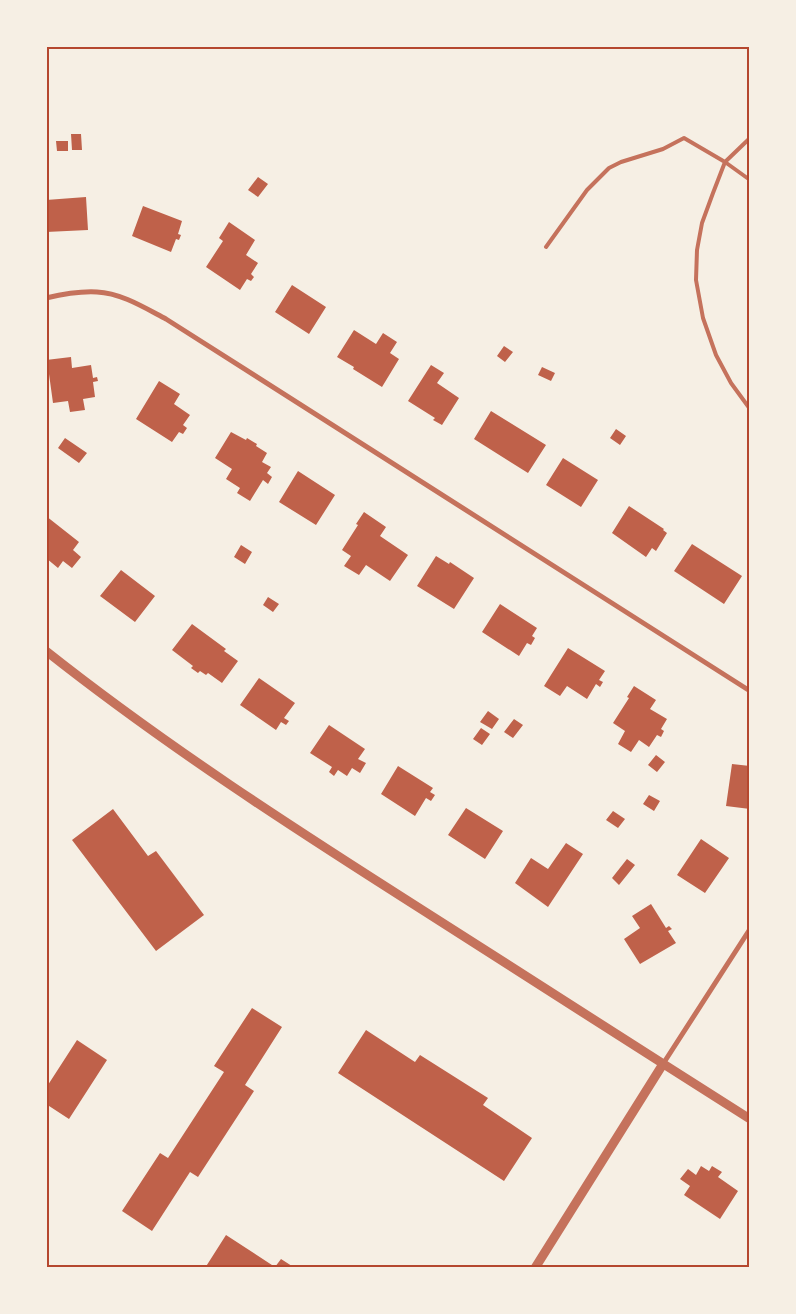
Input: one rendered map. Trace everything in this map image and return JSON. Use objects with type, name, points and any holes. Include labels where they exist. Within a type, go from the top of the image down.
[{"type":"street","points":[[46,298],[63,294],[98,292],[128,300],[166,319],[750,691]]},
{"type":"street","points":[[46,650],[91,686],[195,761],[362,872],[750,1119]]},
{"type":"street","points":[[536,1268],[663,1064],[750,929]]},
{"type":"lane","points":[[546,246],[587,190],[609,168],[621,162],[648,155],[684,138],[725,162],[750,180]]},
{"type":"lane","points":[[750,138],[725,162],[702,223],[697,250],[696,280],[703,318],[716,355],[731,384],[750,409]]},
{"type":"building","points":[[71,134],[81,134],[82,150],[72,150]]},
{"type":"building","points":[[56,141],[68,141],[68,151],[57,151]]},
{"type":"building","points":[[258,177],[268,184],[258,197],[248,190]]},
{"type":"building","points":[[86,197],[88,230],[46,232],[46,200]]},
{"type":"building","points":[[143,206],[182,221],[178,234],[181,235],[179,240],[176,239],[171,252],[132,236]]},
{"type":"building","points":[[229,222],[255,240],[246,255],[258,263],[251,274],[254,277],[251,281],[247,279],[240,290],[206,267],[223,241],[219,238]]},
{"type":"building","points":[[292,285],[326,307],[309,334],[275,312]]},
{"type":"building","points":[[354,330],[376,344],[383,333],[397,342],[390,353],[399,359],[382,387],[337,357]]},
{"type":"building","points":[[504,346],[513,352],[505,362],[497,356]]},
{"type":"building","points":[[71,357],[72,368],[91,365],[93,378],[97,377],[98,381],[93,382],[95,397],[83,399],[85,410],[70,412],[68,401],[53,403],[46,360]]},
{"type":"building","points":[[431,365],[444,373],[437,383],[459,398],[442,425],[433,420],[435,418],[408,401]]},
{"type":"building","points":[[542,367],[555,373],[551,381],[538,375]]},
{"type":"building","points":[[159,381],[180,394],[174,404],[190,415],[183,425],[187,428],[183,434],[179,432],[172,442],[136,419]]},
{"type":"building","points":[[491,411],[546,445],[528,473],[474,439]]},
{"type":"building","points":[[616,429],[626,436],[620,445],[610,438]]},
{"type":"building","points":[[231,432],[257,444],[256,446],[267,453],[262,462],[271,467],[267,473],[272,477],[268,484],[263,480],[250,501],[237,493],[240,488],[226,479],[232,469],[215,458]]},
{"type":"building","points":[[65,438],[87,453],[79,463],[58,448]]},
{"type":"building","points":[[563,458],[598,480],[581,507],[546,485]]},
{"type":"building","points":[[298,471],[335,495],[316,525],[279,502]]},
{"type":"building","points":[[629,506],[664,529],[667,533],[656,551],[652,548],[646,557],[612,533]]},
{"type":"building","points":[[364,512],[386,527],[380,536],[408,555],[390,581],[366,565],[359,575],[344,566],[351,556],[342,550]]},
{"type":"building","points":[[46,516],[79,542],[73,550],[81,557],[72,568],[63,561],[58,568],[46,558]]},
{"type":"building","points":[[692,544],[742,576],[724,604],[674,571]]},
{"type":"building","points":[[241,545],[252,552],[245,564],[234,557]]},
{"type":"building","points":[[436,556],[449,564],[450,562],[474,578],[454,609],[417,586]]},
{"type":"building","points":[[121,570],[155,596],[135,622],[100,596]]},
{"type":"building","points":[[268,597],[279,604],[273,612],[263,605]]},
{"type":"building","points":[[500,604],[537,628],[532,636],[535,638],[531,645],[527,643],[519,656],[482,632]]},
{"type":"building","points":[[192,624],[226,649],[224,651],[238,661],[222,683],[208,673],[206,675],[200,671],[198,673],[191,668],[193,666],[172,650]]},
{"type":"building","points":[[568,648],[605,671],[599,680],[603,682],[600,687],[596,684],[587,699],[567,686],[560,696],[544,686]]},
{"type":"building","points":[[259,678],[295,703],[284,718],[289,721],[286,725],[281,722],[276,730],[240,705]]},
{"type":"building","points":[[634,686],[656,700],[650,709],[667,719],[661,729],[664,731],[661,737],[657,735],[649,747],[639,740],[631,752],[618,744],[625,731],[613,723],[629,698],[627,697]]},
{"type":"building","points":[[488,711],[499,719],[492,729],[480,722]]},
{"type":"building","points":[[514,719],[523,725],[513,738],[504,732]]},
{"type":"building","points":[[329,725],[365,749],[358,759],[366,763],[360,773],[352,768],[347,776],[338,770],[334,776],[329,772],[332,767],[310,753]]},
{"type":"building","points":[[481,728],[490,734],[482,745],[473,739]]},
{"type":"building","points":[[656,755],[665,762],[657,772],[648,765]]},
{"type":"building","points":[[732,764],[750,766],[750,809],[726,806]]},
{"type":"building","points":[[398,766],[433,788],[430,792],[435,795],[431,801],[426,798],[415,816],[381,794]]},
{"type":"building","points":[[649,795],[660,801],[654,811],[643,804]]},
{"type":"building","points":[[466,808],[503,831],[485,859],[448,835]]},
{"type":"building","points":[[113,809],[148,856],[156,851],[204,915],[156,951],[72,840]]},
{"type":"building","points":[[613,811],[625,819],[618,828],[606,820]]},
{"type":"building","points":[[701,839],[729,858],[705,893],[677,875]]},
{"type":"building","points":[[566,843],[583,854],[548,907],[515,883],[531,858],[548,869]]},
{"type":"building","points":[[627,859],[635,865],[619,885],[612,878]]},
{"type":"building","points":[[651,904],[666,928],[669,926],[672,929],[668,931],[676,943],[640,964],[624,939],[640,928],[632,916]]},
{"type":"building","points":[[252,1008],[282,1027],[245,1085],[254,1091],[198,1177],[190,1172],[152,1231],[122,1211],[160,1153],[168,1158],[224,1072],[214,1066]]},
{"type":"building","points":[[366,1030],[415,1062],[420,1055],[488,1098],[483,1105],[532,1138],[504,1181],[338,1073]]},
{"type":"building","points":[[77,1040],[107,1060],[69,1119],[46,1104],[46,1088]]},
{"type":"building","points":[[701,1166],[709,1171],[712,1166],[722,1172],[718,1177],[738,1191],[720,1219],[684,1195],[690,1186],[680,1179],[688,1169],[696,1175]]},
{"type":"building","points":[[226,1235],[275,1267],[281,1259],[295,1268],[205,1268]]}]
